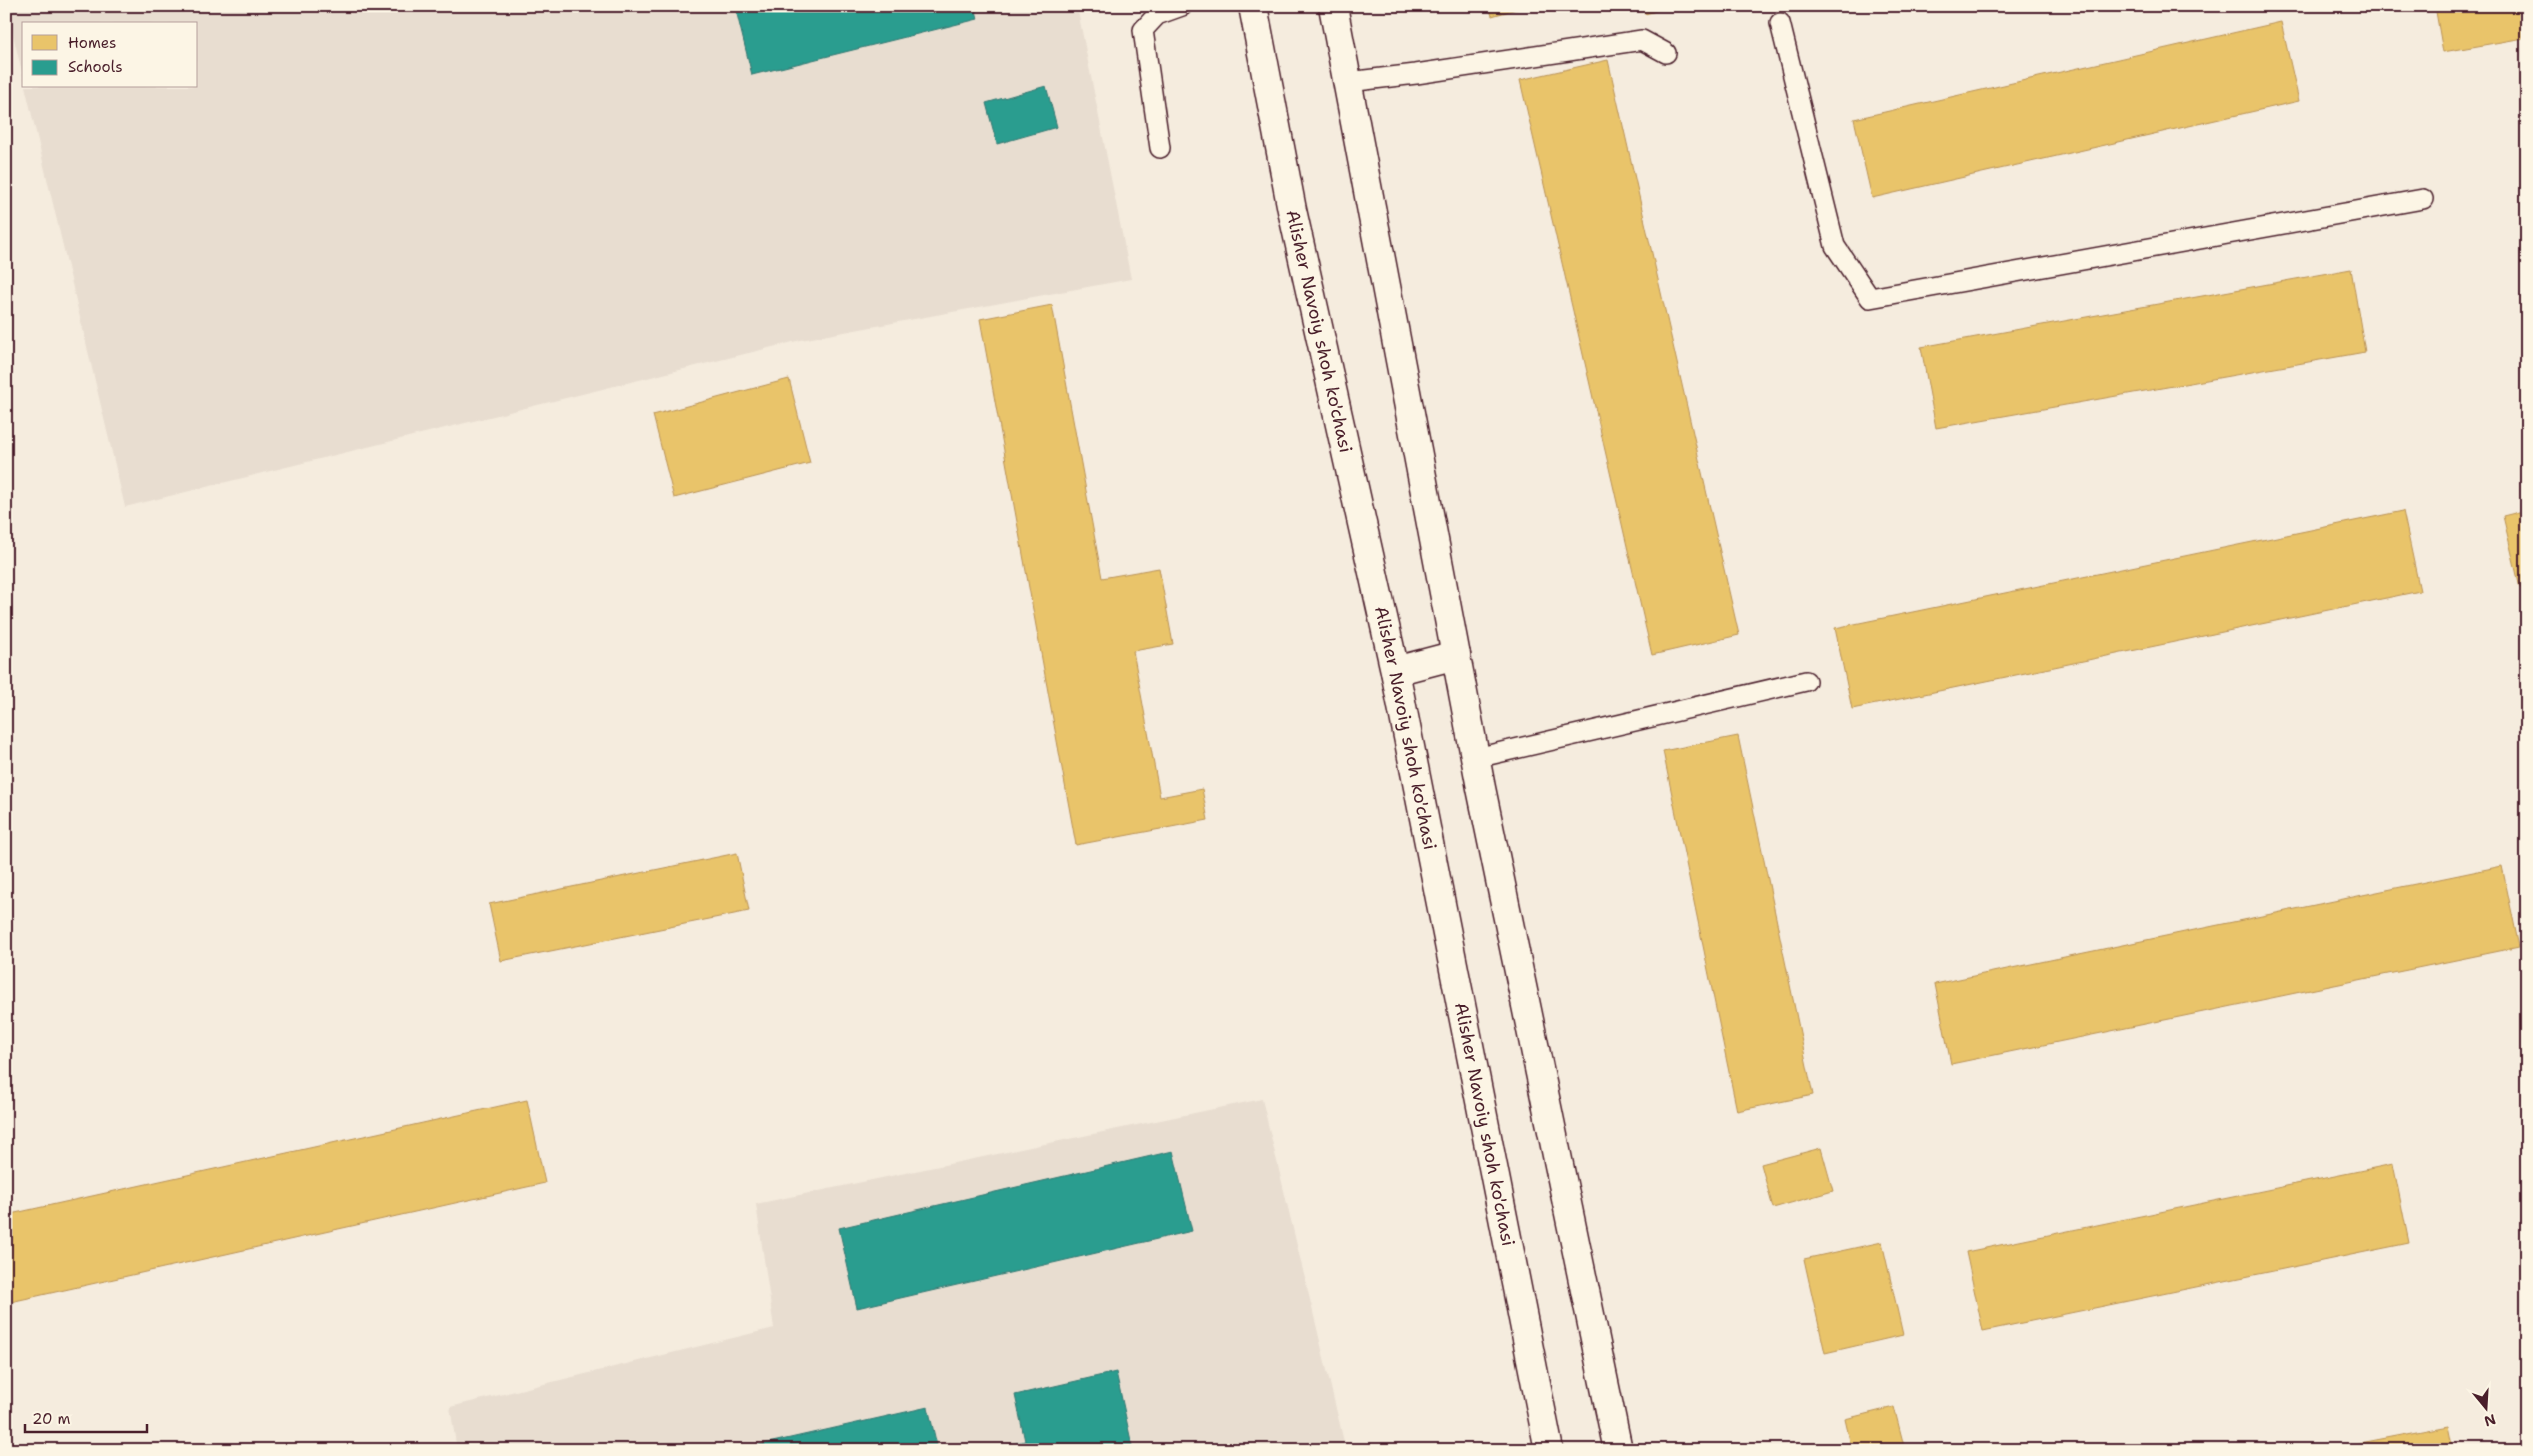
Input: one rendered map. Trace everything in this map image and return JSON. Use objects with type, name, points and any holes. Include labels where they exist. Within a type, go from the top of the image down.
[{"type":"main road","name":"Alisher Navoiy shoh ko'chasi","points":[[1253,6],[1292,210],[1395,671],[1549,1450]]},
{"type":"main road","points":[[1333,6],[1476,758],[1618,1450]]},
{"type":"main road","points":[[1395,671],[1456,655]]},
{"type":"lane","points":[[1160,148],[1143,30],[1157,16],[1182,6]]},
{"type":"lane","points":[[1780,23],[1835,246],[1870,298],[2423,198]]},
{"type":"lane","points":[[1348,82],[1416,74],[1642,40],[1666,53]]},
{"type":"lane","points":[[1476,758],[1806,680]]},
{"type":"shaded area","points":[[6,6],[1077,6],[1131,279],[801,340],[125,507],[25,88],[198,88],[198,22],[22,22],[22,72]]},
{"type":"shaded area","points":[[1262,1099],[1346,1450],[457,1450],[450,1407],[774,1328],[756,1204]]},
{"type":"building: Homes","points":[[1489,6],[1527,6],[1492,16]]},
{"type":"building: Homes","points":[[1643,6],[1675,6],[1645,14]]},
{"type":"building: Homes","points":[[2435,6],[2518,6],[2524,38],[2443,52]]},
{"type":"building: Homes","points":[[2281,22],[2299,101],[1872,198],[1854,119]]},
{"type":"building: Homes","points":[[1608,60],[1739,635],[1652,655],[1520,80]]},
{"type":"building: Homes","points":[[2351,269],[2365,352],[1936,428],[1921,347]]},
{"type":"building: Homes","points":[[1052,305],[1102,578],[1159,568],[1173,644],[1133,651],[1160,797],[1202,789],[1208,820],[1076,845],[980,319]]},
{"type":"building: Homes","points":[[789,379],[810,463],[674,498],[653,415]]},
{"type":"building: Homes","points":[[2527,510],[2527,587],[2520,588],[2503,516]]},
{"type":"building: Homes","points":[[2403,511],[2420,591],[1852,709],[1835,628]]},
{"type":"building: Homes","points":[[1738,736],[1813,1095],[1737,1111],[1663,751]]},
{"type":"building: Homes","points":[[737,853],[749,911],[501,961],[489,904]]},
{"type":"building: Homes","points":[[2502,866],[2519,947],[1951,1064],[1935,984]]},
{"type":"building: Homes","points":[[527,1100],[545,1183],[6,1303],[6,1215]]},
{"type":"building: Homes","points":[[1821,1148],[1833,1191],[1773,1208],[1761,1164]]},
{"type":"building: Homes","points":[[2393,1164],[2409,1243],[1983,1331],[1966,1252]]},
{"type":"building: Homes","points":[[1882,1242],[1903,1335],[1825,1353],[1804,1259]]},
{"type":"building: Homes","points":[[1894,1407],[1905,1450],[1852,1450],[1845,1419]]},
{"type":"building: Homes","points":[[2449,1426],[2454,1450],[2324,1450]]},
{"type":"building: Schools","points":[[735,6],[975,6],[978,19],[752,75]]},
{"type":"building: Schools","points":[[1046,86],[1057,127],[997,144],[986,103]]},
{"type":"building: Schools","points":[[1173,1151],[1192,1231],[857,1308],[839,1228]]},
{"type":"building: Schools","points":[[1116,1372],[1133,1450],[986,1450],[1025,1441],[1015,1395]]},
{"type":"building: Schools","points":[[928,1407],[938,1450],[737,1450]]}]
